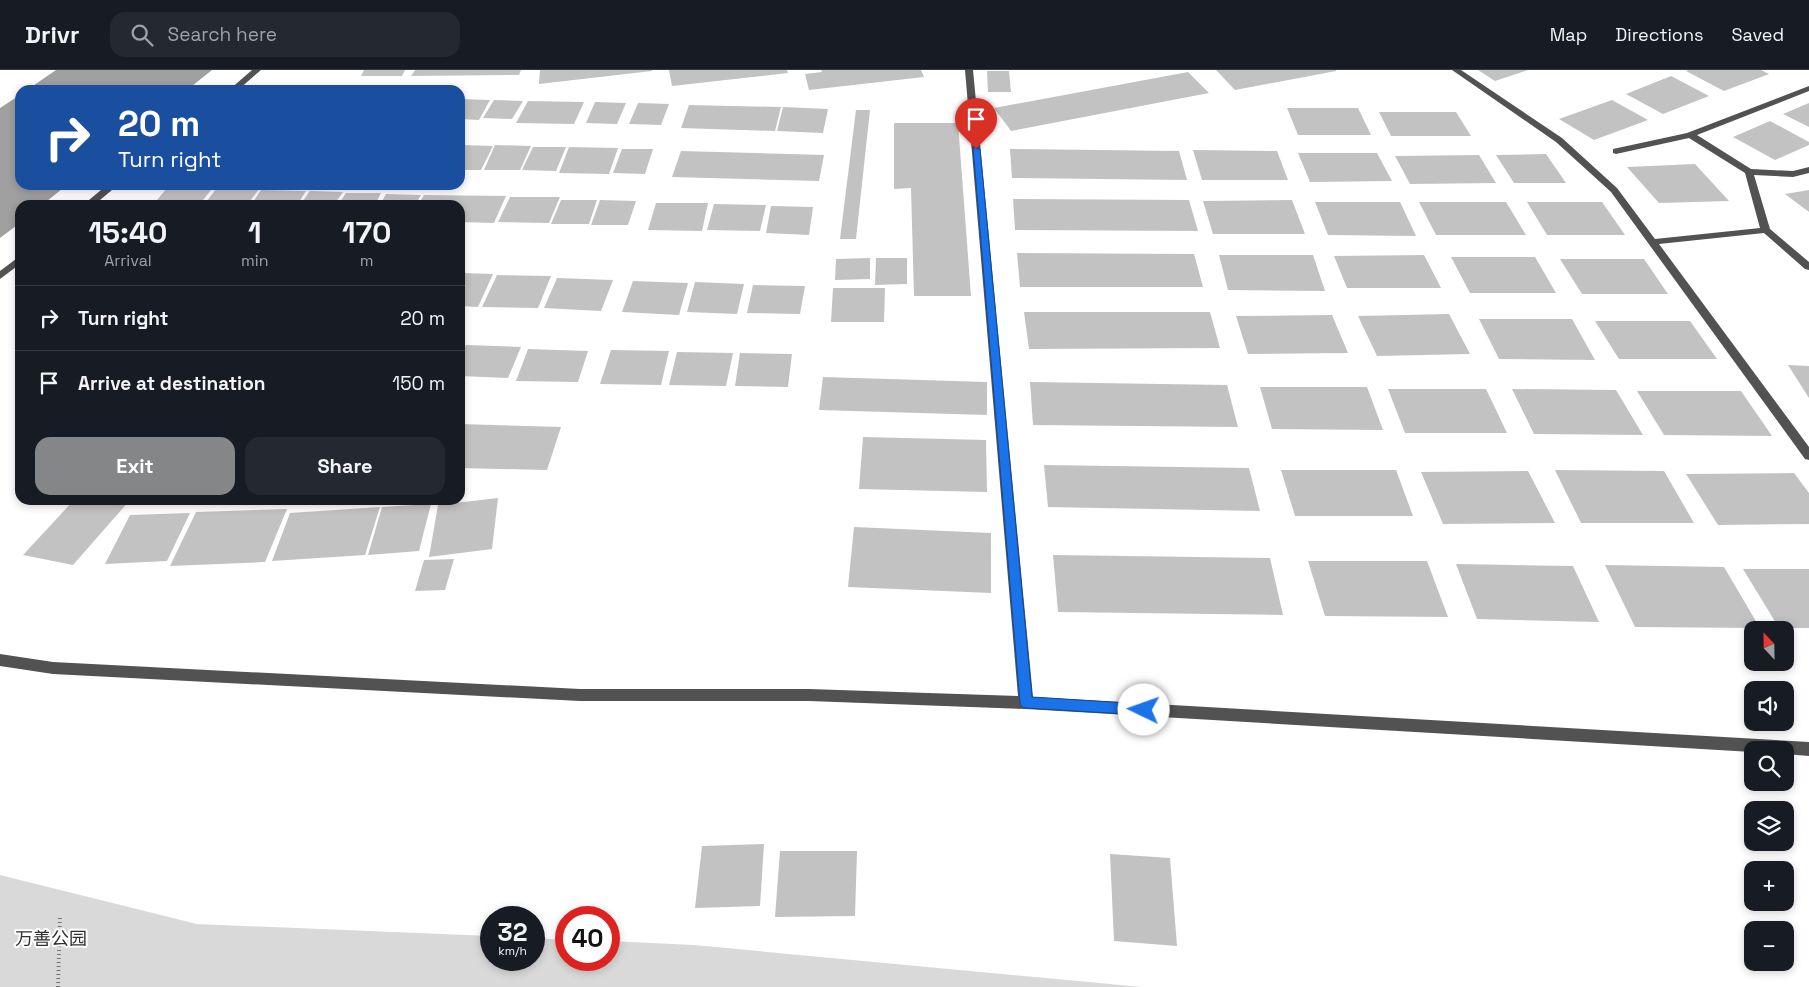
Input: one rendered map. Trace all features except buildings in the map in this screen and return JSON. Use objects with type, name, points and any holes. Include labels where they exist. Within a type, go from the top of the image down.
[{"type":"street","points":[[239,85],[257,70]]},
{"type":"street","points":[[969,70],[1026,703]]},
{"type":"street","points":[[1456,70],[1559,140],[1614,190],[1809,456]]},
{"type":"street","points":[[1616,151],[1690,135],[1809,88]]},
{"type":"street","points":[[1690,135],[1750,172],[1793,174],[1809,170]]},
{"type":"street","points":[[1750,172],[1766,230],[1809,267]]},
{"type":"street","points":[[94,200],[107,190]]},
{"type":"street","points":[[1653,242],[1766,230]]},
{"type":"street","points":[[0,276],[15,263]]},
{"type":"street","points":[[0,660],[53,668],[580,695],[809,695],[1026,703],[1809,749]]},
{"type":"path","points":[[58,987],[60,915]]},
{"type":"green space","name":"万善公园","points":[[0,875],[197,924],[480,936],[480,971],[545,971],[545,939],[555,939],[555,971],[620,971],[620,942],[694,945],[1142,987],[0,987]]},
{"type":"shaded area","points":[[56,70],[212,70],[193,85],[34,85]]},
{"type":"shaded area","points":[[15,98],[15,190],[61,190],[48,200],[15,200],[15,227],[0,238],[0,108]]},
{"type":"route","points":[[976,149],[1026,703],[1144,710]]}]
